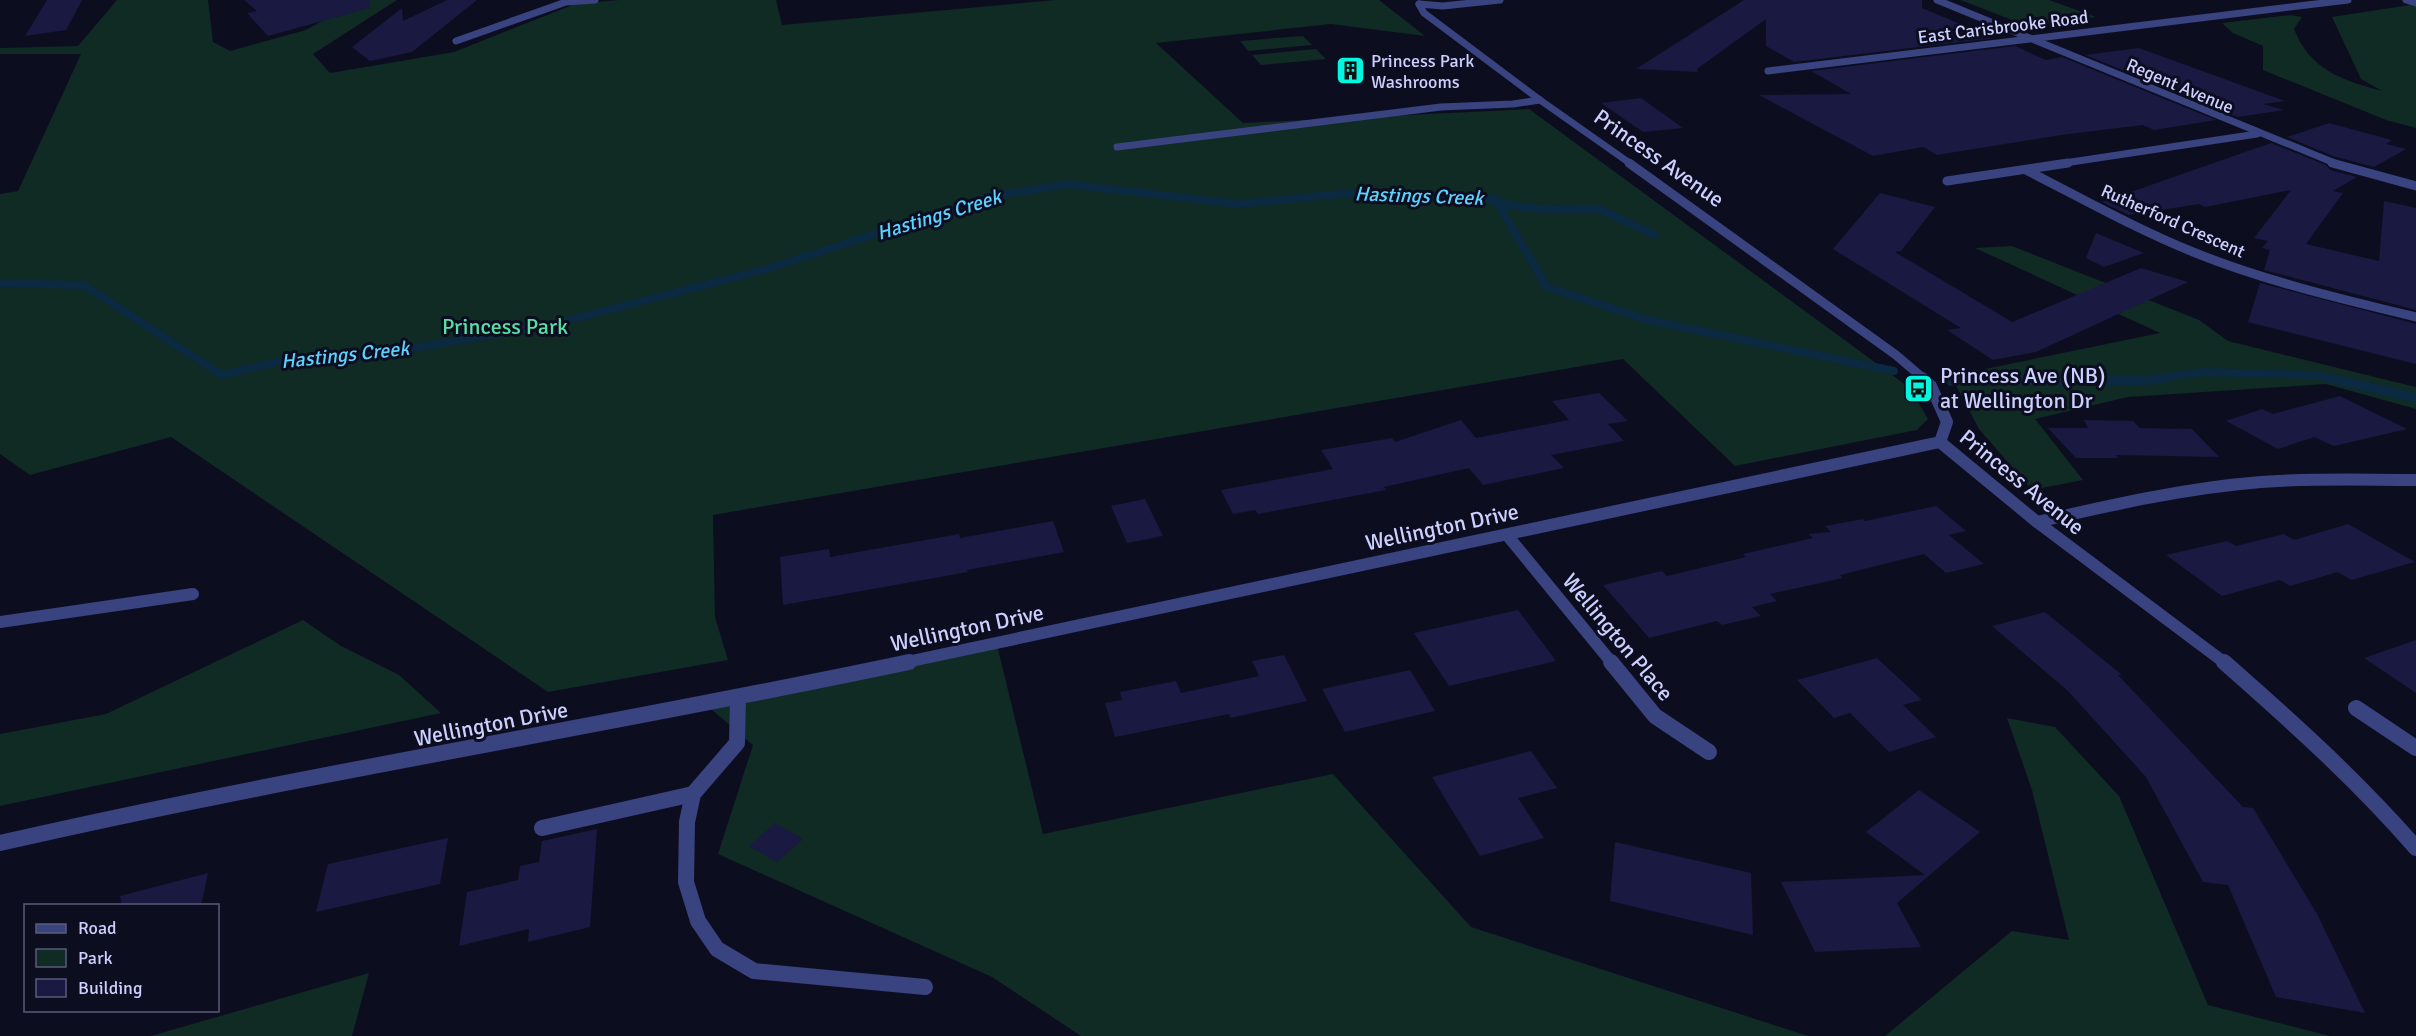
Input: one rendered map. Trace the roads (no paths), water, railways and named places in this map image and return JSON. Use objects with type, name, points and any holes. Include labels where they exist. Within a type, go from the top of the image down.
[{"type":"street","points":[[456,41],[563,1],[596,0]]},
{"type":"street","name":"Princess Avenue","points":[[1500,0],[1443,6],[1419,4],[1424,13],[1540,100],[1896,355],[1931,386],[1947,422],[1940,442],[2037,522],[2223,662],[2321,749],[2377,803],[2416,848]]},
{"type":"street","name":"Regent Avenue","points":[[1937,0],[2320,159],[2416,186]]},
{"type":"street","name":"East Carisbrooke Road","points":[[1768,72],[2348,0]]},
{"type":"street","points":[[2406,0],[2416,3]]},
{"type":"street","points":[[1117,147],[1441,107],[1540,100]]},
{"type":"street","name":"Rutherford Crescent","points":[[1947,181],[2257,134]]},
{"type":"street","name":"Rutherford Crescent","points":[[2026,170],[2147,231],[2225,265],[2285,285],[2416,317]]},
{"type":"street","name":"Wellington Drive","points":[[0,843],[122,815],[738,698],[1940,442]]},
{"type":"street","points":[[2037,522],[2107,505],[2292,480],[2416,480]]},
{"type":"street","name":"Wellington Place","points":[[1507,535],[1655,716],[1709,752]]},
{"type":"street","points":[[0,622],[193,594]]},
{"type":"street","points":[[738,698],[737,743],[693,794],[686,833],[687,882],[698,921],[717,949],[754,970],[925,987]]},
{"type":"street","points":[[2356,708],[2416,748]]},
{"type":"street","points":[[542,828],[693,794]]},
{"type":"waterway","name":"Hastings Creek","points":[[0,283],[84,285],[222,375],[298,357],[360,357],[546,326],[770,268],[988,197],[1067,184],[1237,204],[1352,193],[1495,199]]},
{"type":"waterway","points":[[1495,199],[1508,205],[1549,210],[1599,209],[1655,235]]},
{"type":"waterway","name":"Hastings Creek","points":[[1495,199],[1547,287],[1648,320],[1894,371]]},
{"type":"waterway","name":"Hastings Creek","points":[[2153,379],[2204,372],[2316,375],[2335,379]]},
{"type":"waterway","name":"Hastings Creek","points":[[1951,381],[2149,380],[2163,378]]},
{"type":"waterway","name":"Hastings Creek","points":[[2329,378],[2416,398]]},
{"type":"place","name":"Princess Park Washrooms","points":[[1350,71]]},
{"type":"place","name":"Princess Ave (NB) at Wellington Dr","points":[[1919,388]]},
{"type":"park label","name":"Princess Park","points":[[505,326]]}]
